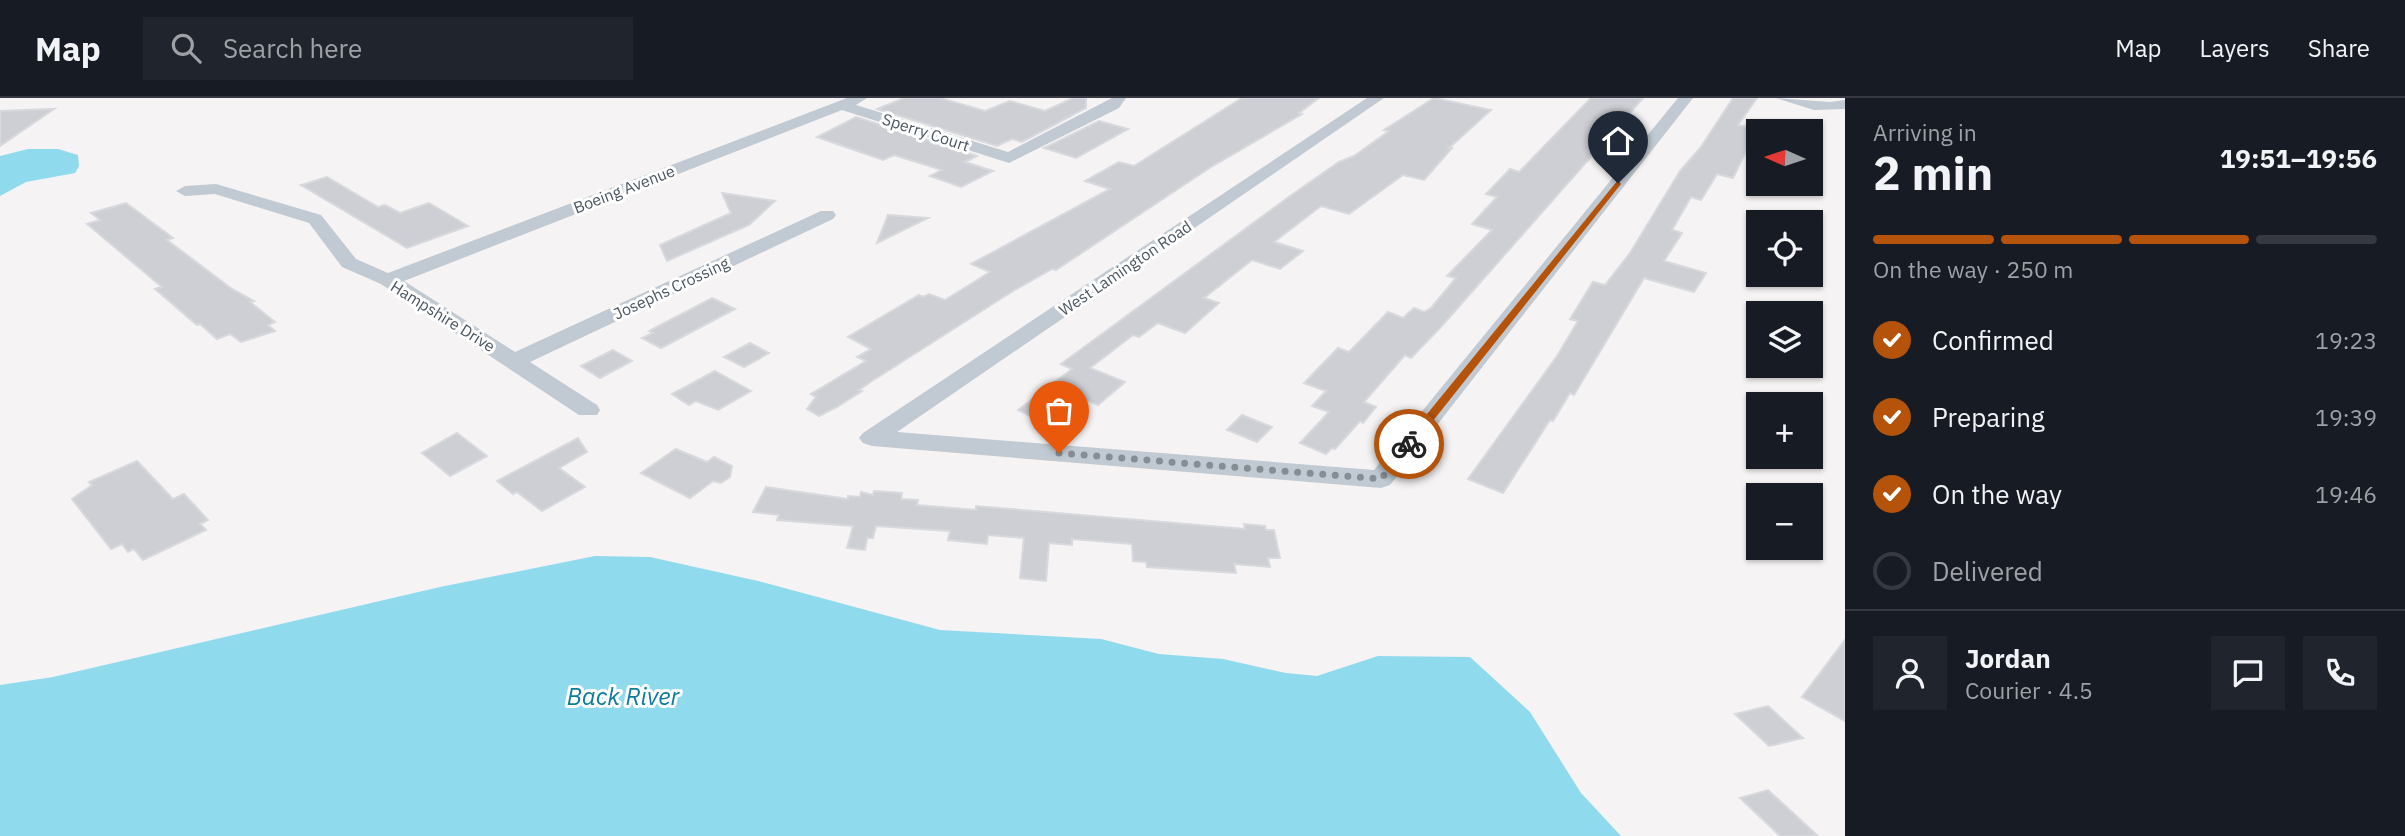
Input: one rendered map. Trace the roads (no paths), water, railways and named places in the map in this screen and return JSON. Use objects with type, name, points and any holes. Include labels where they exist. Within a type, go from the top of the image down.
[{"type":"street","name":"Boeing Avenue","points":[[388,280],[860,98]]},
{"type":"street","name":"Sperry Court","points":[[842,105],[1009,158],[1114,105],[1119,98]]},
{"type":"street","name":"West Lamington Road","points":[[872,438],[1377,98]]},
{"type":"street","points":[[872,438],[1381,479],[1686,98]]},
{"type":"street","points":[[1783,98],[1820,105],[1845,104]]},
{"type":"street","name":"Hampshire Drive","points":[[185,191],[216,189],[315,219],[349,263],[388,280],[588,410]]},
{"type":"street","name":"Josephs Crossing","points":[[514,361],[827,215]]},
{"type":"water","points":[[28,149],[58,149],[78,155],[79,166],[75,173],[26,182],[0,196],[0,156]]},
{"type":"water","name":"Back River","points":[[595,556],[650,557],[758,581],[940,630],[1101,639],[1159,654],[1223,659],[1286,673],[1317,676],[1378,656],[1470,657],[1530,712],[1581,793],[1621,836],[0,836],[0,685],[53,677],[440,587]]}]
